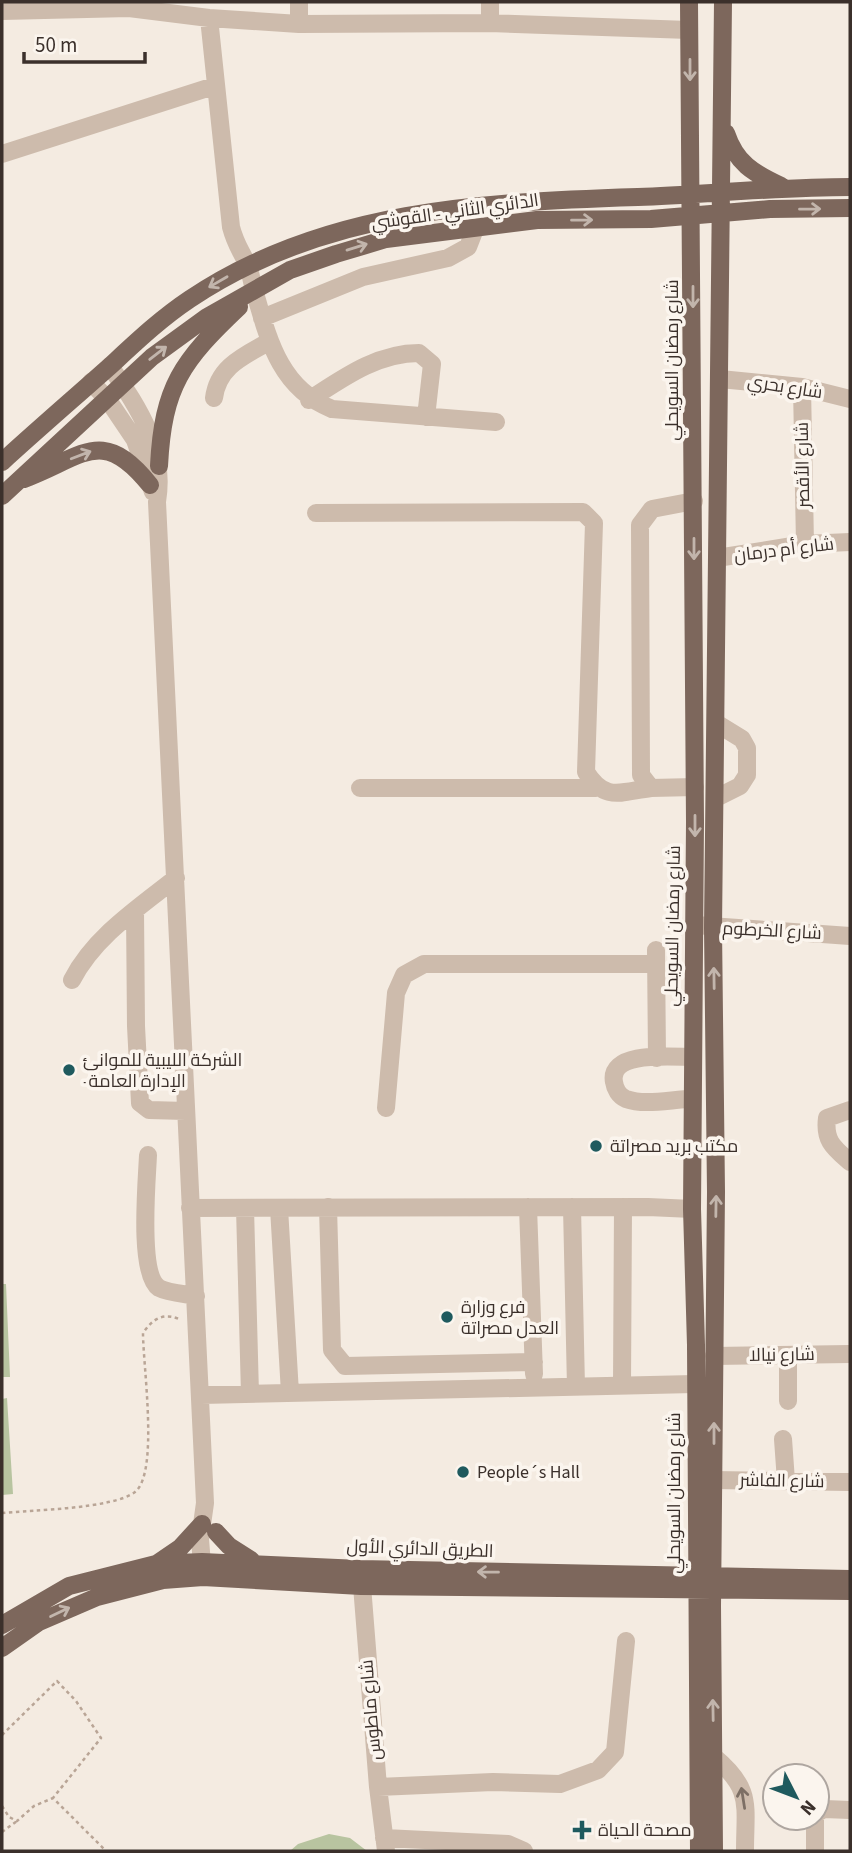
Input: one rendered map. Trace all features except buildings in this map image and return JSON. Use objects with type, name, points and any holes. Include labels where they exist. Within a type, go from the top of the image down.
[{"type":"main road","name":"شارع رمضان السويحلي","points":[[689,2],[694,501],[694,1384],[713,1756],[715,1851]]},
{"type":"main road","name":"شارع رمضان السويحلي","points":[[699,1851],[704,1584],[713,1480],[716,1192],[713,928],[723,2]]},
{"type":"main road","points":[[722,103],[726,131],[740,162],[751,172],[784,187]]},
{"type":"main road","points":[[2,463],[147,331],[190,298],[248,266],[288,248],[330,235],[444,208],[538,199],[640,197],[784,187],[850,187]]},
{"type":"main road","name":"الدائري الثاني - القوشي","points":[[2,496],[152,357],[207,317],[290,270],[386,239],[537,220],[850,208]]},
{"type":"main road","points":[[159,466],[163,420],[179,372],[205,339],[254,292]]},
{"type":"main road","points":[[18,481],[84,452],[102,450],[118,453],[133,463],[154,493]]},
{"type":"main road","points":[[156,1564],[209,1528],[254,1562]]},
{"type":"main road","name":"الطريق الدائري الأول","points":[[2,1648],[39,1622],[97,1597],[212,1569],[254,1562],[361,1577]]},
{"type":"main road","name":"الطريق الدائري الأول","points":[[2,1625],[69,1586],[156,1564],[361,1577],[704,1584],[850,1578]]},
{"type":"main road","name":"الطريق الدائري الأول","points":[[704,1584],[779,1591],[850,1591]]},
{"type":"street","points":[[299,2],[299,23]]},
{"type":"street","points":[[490,2],[490,23]]},
{"type":"street","points":[[2,11],[129,5],[209,18],[299,23],[490,23],[689,30]]},
{"type":"street","points":[[209,18],[214,86],[231,227],[237,251],[248,266],[270,341],[291,384],[309,400],[331,409],[496,422]]},
{"type":"street","points":[[2,154],[214,86]]},
{"type":"street","points":[[262,318],[363,277],[448,258],[468,247],[475,229]]},
{"type":"street","points":[[214,398],[216,383],[222,372],[270,341]]},
{"type":"street","points":[[309,400],[358,368],[404,353],[419,353],[432,364],[426,417]]},
{"type":"street","points":[[110,366],[152,433],[159,466],[154,493]]},
{"type":"street","name":"شارع بحري","points":[[720,379],[802,387],[850,399]]},
{"type":"street","points":[[91,382],[108,400],[143,455],[154,493],[176,878],[205,1503],[212,1569]]},
{"type":"street","name":"شارع الأقصر","points":[[802,387],[805,544]]},
{"type":"street","points":[[650,788],[641,775],[640,525],[652,509],[694,501]]},
{"type":"street","points":[[316,513],[583,512],[587,515],[594,523],[586,772],[596,788]]},
{"type":"street","name":"شارع أم درمان","points":[[717,558],[805,544],[850,542]]},
{"type":"street","points":[[716,723],[742,739],[747,748],[747,775],[740,786],[716,799]]},
{"type":"street","points":[[360,788],[596,788],[608,794],[650,788],[695,787]]},
{"type":"street","points":[[72,980],[80,965],[118,924],[176,878]]},
{"type":"street","points":[[135,910],[140,1103],[149,1110],[186,1111]]},
{"type":"street","name":"شارع الخرطوم","points":[[695,925],[850,936]]},
{"type":"street","points":[[386,1108],[396,993],[404,975],[424,964],[656,957],[657,1058]]},
{"type":"street","points":[[692,1099],[647,1101],[626,1098],[616,1090],[613,1077],[616,1068],[626,1060],[693,1057]]},
{"type":"street","points":[[850,1110],[834,1113],[827,1118],[825,1132],[830,1144],[850,1161]]},
{"type":"street","points":[[148,1155],[146,1244],[151,1278],[160,1288],[196,1296]]},
{"type":"street","points":[[528,1207],[535,1388]]},
{"type":"street","points":[[572,1207],[576,1387]]},
{"type":"street","points":[[622,1386],[623,1207]]},
{"type":"street","points":[[190,1208],[692,1209]]},
{"type":"street","points":[[245,1208],[250,1394]]},
{"type":"street","points":[[279,1208],[290,1393]]},
{"type":"street","points":[[328,1208],[332,1350],[345,1366],[534,1362]]},
{"type":"street","name":"شارع نيالا","points":[[714,1356],[850,1354]]},
{"type":"street","points":[[788,1355],[788,1401]]},
{"type":"street","points":[[201,1395],[694,1384]]},
{"type":"street","points":[[783,1439],[786,1481]]},
{"type":"street","name":"شارع الفاشر","points":[[713,1480],[850,1482]]},
{"type":"street","name":"شارع ماطوس","points":[[361,1577],[385,1844]]},
{"type":"street","points":[[378,1787],[493,1782],[560,1784],[598,1770],[615,1752],[626,1641]]},
{"type":"street","points":[[713,1756],[734,1773],[743,1790],[745,1851]]},
{"type":"street","points":[[831,1809],[850,1810]]},
{"type":"street","points":[[815,1832],[815,1851]]},
{"type":"street","points":[[385,1844],[508,1844],[524,1851]]},
{"type":"path","points":[[2,1513],[112,1501],[135,1492],[146,1475],[149,1416],[143,1375],[143,1333],[156,1318],[170,1315],[198,1326]]},
{"type":"path","points":[[2,1735],[57,1681],[76,1701],[101,1738],[53,1798],[34,1806],[2,1832]]},
{"type":"path","points":[[53,1798],[106,1851]]},
{"type":"path","points":[[2,1806],[9,1817],[17,1821]]},
{"type":"green space","points":[[2,1284],[6,1284],[10,1377],[2,1377]]},
{"type":"green space","points":[[7,1398],[13,1494],[2,1495],[2,1399]]},
{"type":"green space","points":[[329,1834],[350,1838],[367,1851],[290,1851],[298,1844]]},
{"type":"place","name":"الشركة الليبية للموانئ -الإدارة العامة","points":[[69,1070]]},
{"type":"place","name":"مكتب بريد مصراتة","points":[[596,1146]]},
{"type":"place","name":"فرع وزارة العدل مصراتة","points":[[447,1317]]},
{"type":"place","name":"People´s Hall","points":[[463,1472]]},
{"type":"place","name":"مصحة الحياة","points":[[582,1830]]}]
